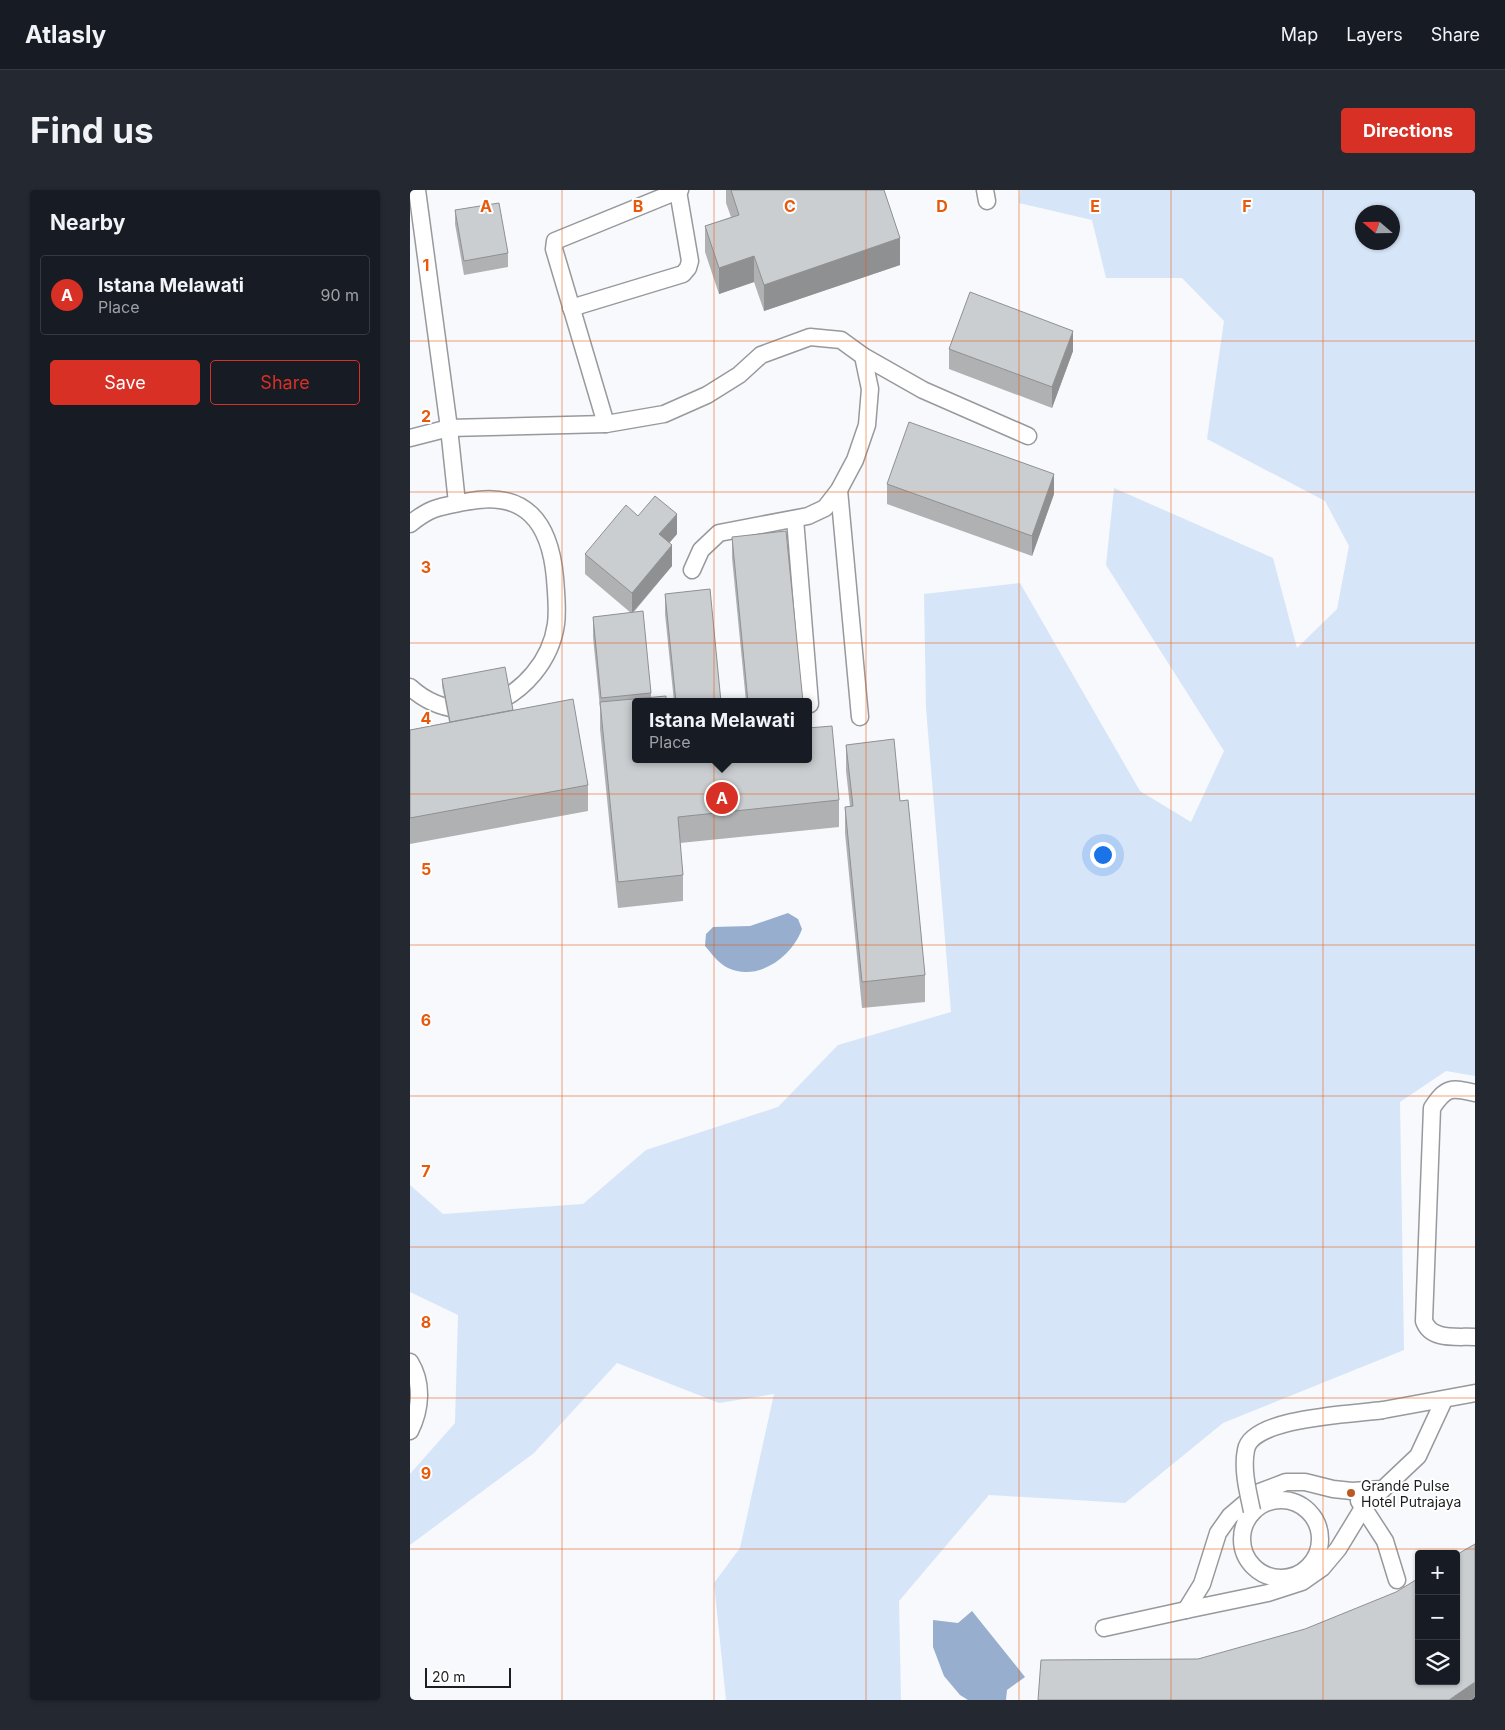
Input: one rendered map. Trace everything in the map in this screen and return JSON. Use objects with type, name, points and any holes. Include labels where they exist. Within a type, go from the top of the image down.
[{"type":"lane","points":[[417,190],[449,428],[457,503]]},
{"type":"lane","points":[[571,308],[683,274],[688,268],[690,261],[679,190],[555,241],[554,249],[571,308],[606,424]]},
{"type":"lane","points":[[410,438],[449,428],[606,424],[664,414],[707,395],[739,375],[762,356],[810,337],[841,340],[863,356],[923,390],[1028,436]]},
{"type":"lane","points":[[692,570],[701,550],[719,533],[808,516],[825,508],[839,490],[855,460],[867,425],[870,389],[863,356]]},
{"type":"lane","points":[[839,490],[860,717]]},
{"type":"lane","points":[[410,524],[436,507],[484,498],[514,503],[528,512],[539,523],[547,536],[553,560],[556,622],[553,638],[539,667],[526,682],[510,695],[492,704],[473,711],[443,707],[429,701],[410,687]]},
{"type":"lane","points":[[795,519],[810,698]]},
{"type":"lane","points":[[1475,1094],[1457,1089],[1442,1094],[1432,1108],[1424,1321],[1427,1330],[1435,1335],[1475,1337]]},
{"type":"lane","points":[[410,1362],[418,1382],[419,1400],[415,1421],[410,1431]]},
{"type":"lane","points":[[1252,1511],[1270,1500],[1290,1500],[1309,1510],[1319,1528],[1320,1549],[1309,1567],[1291,1577],[1271,1578],[1252,1568],[1242,1550],[1242,1529],[1252,1511],[1246,1470],[1246,1449],[1251,1440],[1284,1423],[1383,1410],[1475,1393]]},
{"type":"lane","points":[[1104,1628],[1268,1593],[1302,1582],[1322,1568],[1338,1549],[1363,1508],[1418,1456],[1444,1400]]},
{"type":"lane","points":[[1186,1610],[1202,1584],[1218,1533],[1230,1516],[1257,1493],[1286,1482],[1305,1482],[1333,1489],[1352,1491],[1382,1489]]},
{"type":"lane","points":[[1352,1491],[1385,1541],[1397,1580]]},
{"type":"shaded area","points":[[1020,190],[1475,190],[1475,1076],[1446,1071],[1400,1102],[1404,1350],[1223,1423],[1125,1503],[989,1495],[899,1601],[901,1700],[726,1700],[714,1583],[740,1548],[774,1394],[719,1403],[617,1363],[534,1453],[410,1545],[410,1474],[455,1423],[458,1315],[410,1292],[410,1185],[443,1214],[583,1204],[646,1150],[778,1107],[838,1045],[951,1012],[926,708],[924,594],[1020,583],[1140,791],[1191,822],[1224,751],[1106,565],[1114,488],[1273,558],[1297,648],[1337,609],[1349,546],[1325,501],[1207,439],[1224,321],[1182,278],[1106,278],[1092,220],[1019,203]]},
{"type":"water","points":[[788,913],[798,919],[802,929],[790,949],[782,957],[762,969],[751,972],[728,968],[718,961],[705,946],[706,934],[713,927],[750,926]]},
{"type":"water","points":[[972,1611],[1025,1677],[1007,1690],[1006,1700],[968,1700],[960,1695],[944,1676],[933,1647],[933,1620],[958,1623]]},
{"type":"building","points":[[731,190],[884,190],[900,238],[764,285],[754,256],[719,268],[705,226],[739,215]]},
{"type":"building","points":[[499,203],[508,253],[464,261],[455,210]]},
{"type":"building","points":[[970,292],[1073,331],[1052,387],[949,349]]},
{"type":"building","points":[[909,422],[1054,474],[1032,536],[887,484]]},
{"type":"building","points":[[655,496],[677,514],[659,534],[672,545],[632,593],[585,554],[626,505],[638,516]]},
{"type":"building","points":[[786,531],[803,698],[748,698],[732,537]]},
{"type":"building","points":[[710,589],[721,698],[676,698],[665,594]]},
{"type":"building","points":[[643,611],[651,693],[601,698],[593,617]]},
{"type":"building","points":[[505,667],[513,710],[450,722],[442,679]]},
{"type":"building","points":[[666,696],[666,698],[644,698]]},
{"type":"building","points":[[573,699],[588,785],[410,818],[410,730]]},
{"type":"building","points":[[632,699],[632,763],[812,763],[812,728],[832,726],[839,800],[678,817],[683,875],[618,882],[600,702]]},
{"type":"building","points":[[894,739],[900,801],[908,800],[925,975],[862,982],[845,807],[853,806],[846,745]]},
{"type":"building","points":[[1475,1544],[1475,1682],[1449,1700],[1038,1700],[1041,1660],[1198,1659],[1305,1629],[1396,1592],[1415,1580],[1415,1685],[1460,1685],[1460,1553]]},
{"type":"place","name":"Istana Melawati","points":[[722,798]]},
{"type":"place","name":"Grande Pulse Hotel Putrajaya","points":[[1351,1493]]}]
